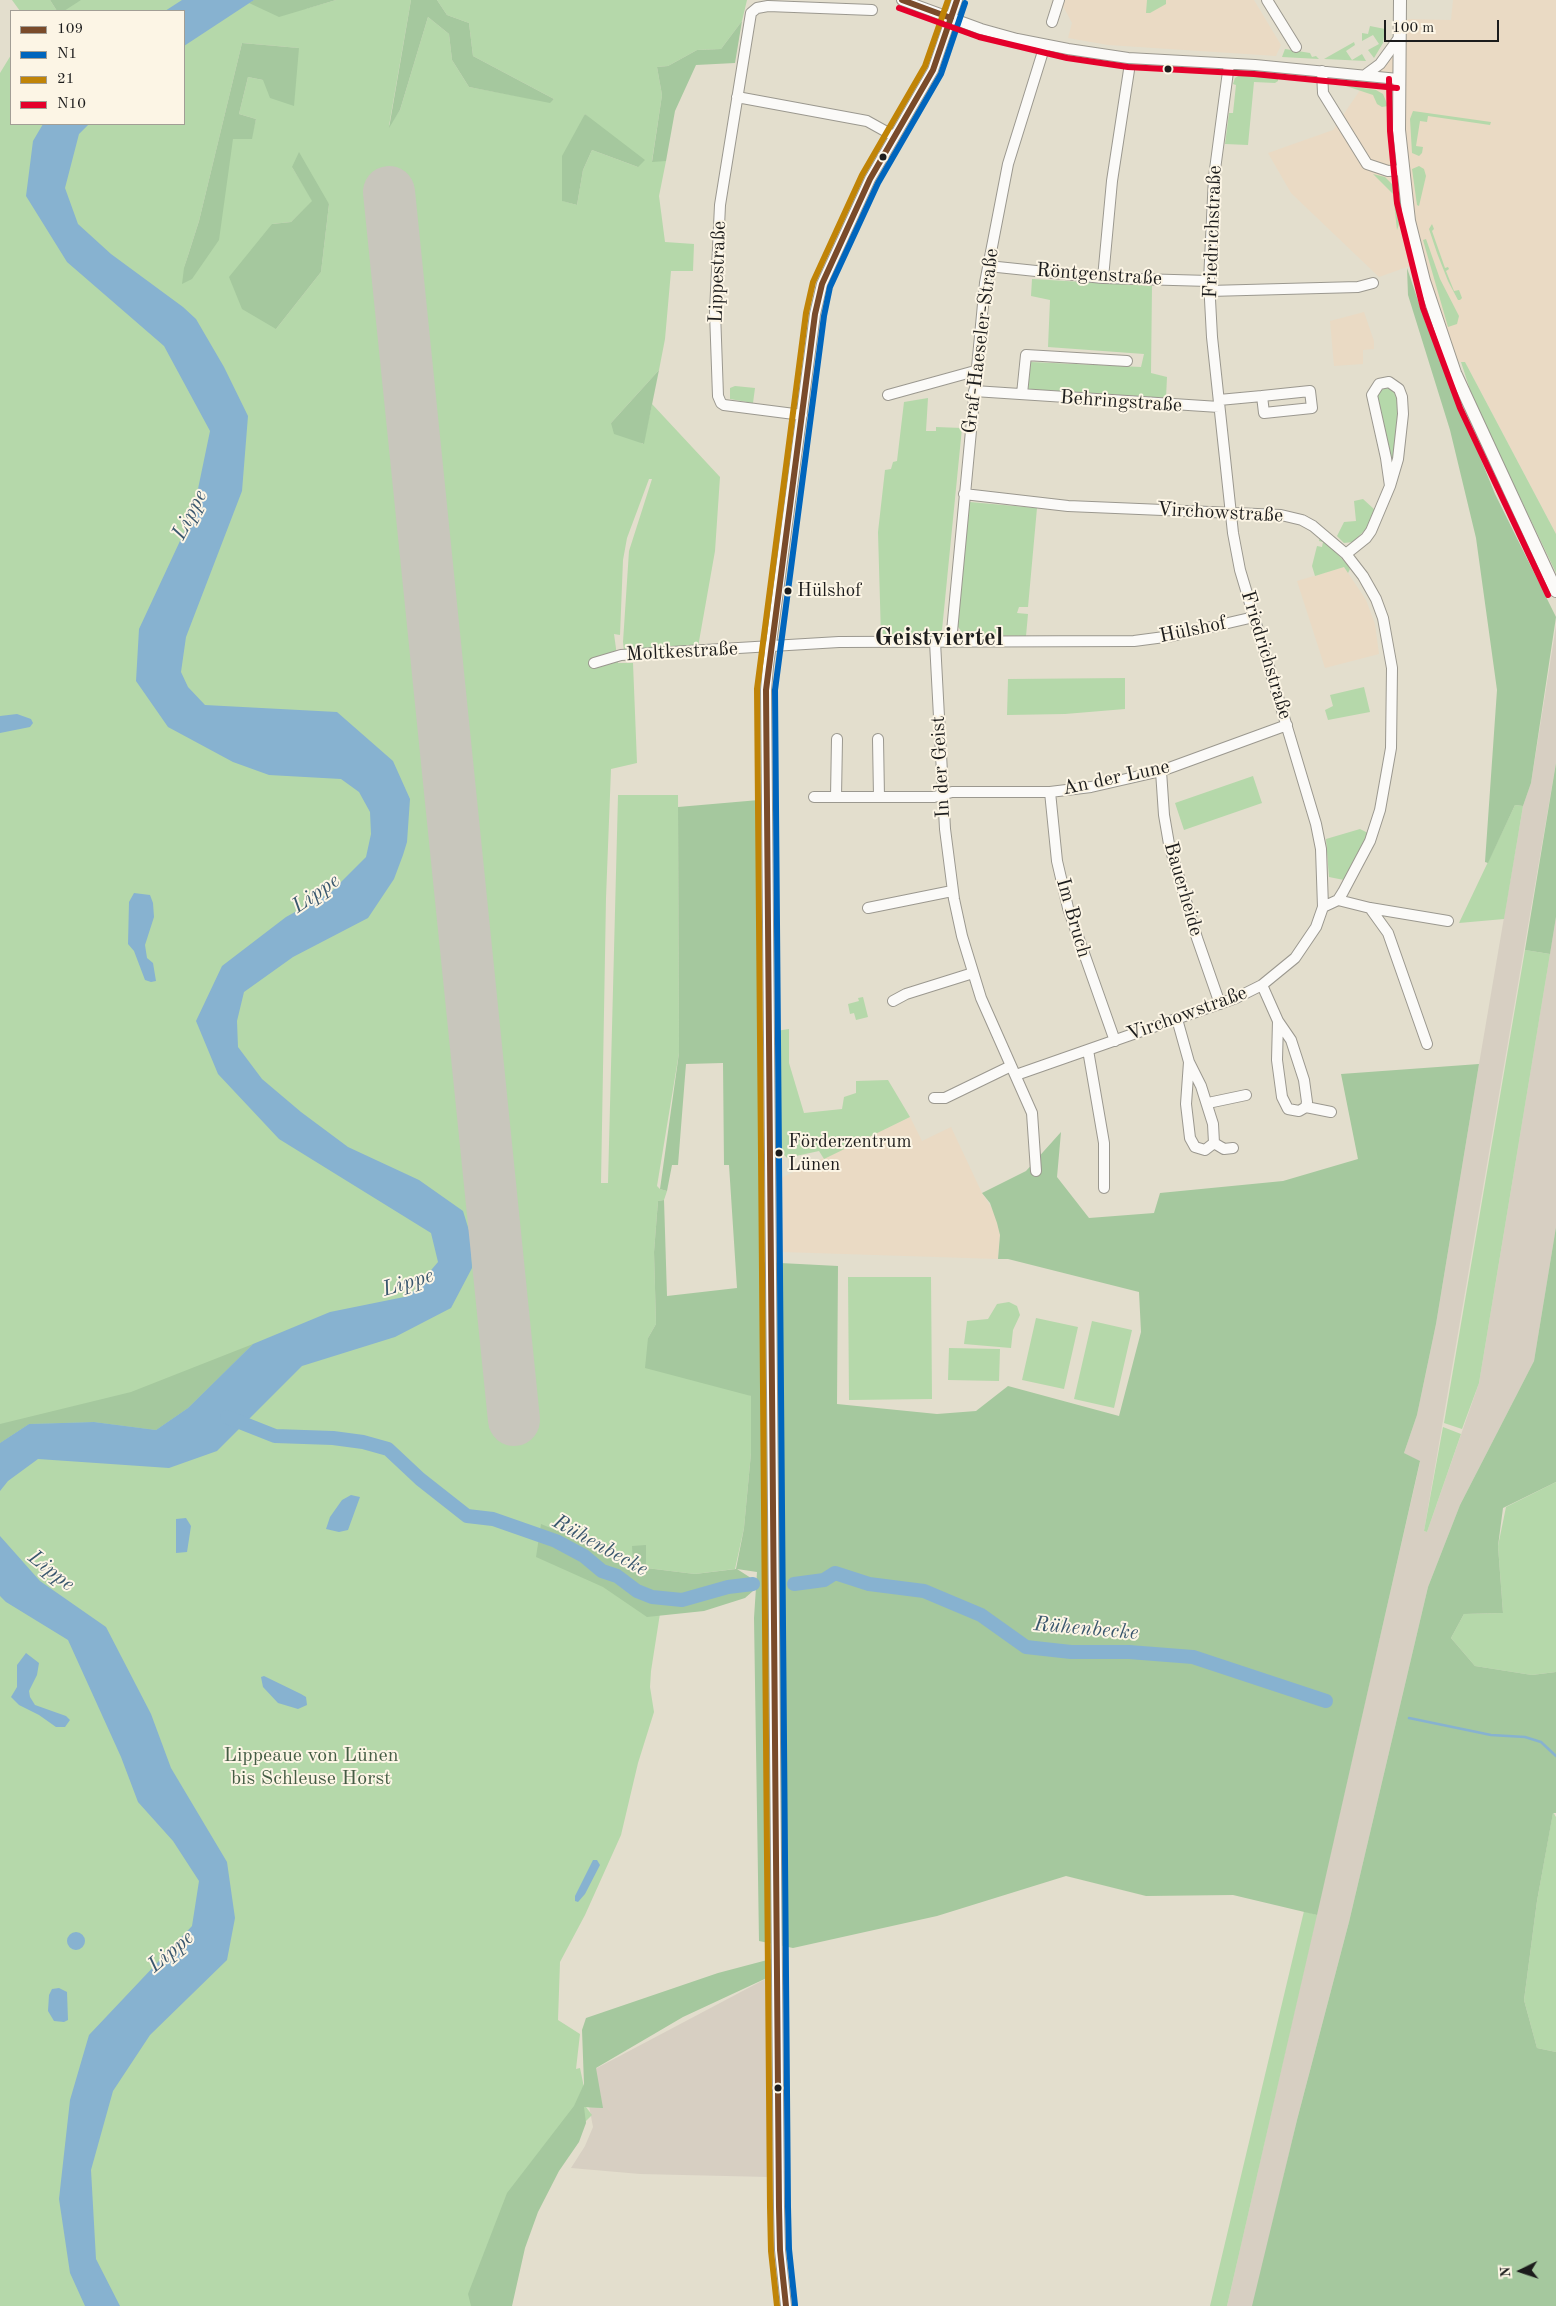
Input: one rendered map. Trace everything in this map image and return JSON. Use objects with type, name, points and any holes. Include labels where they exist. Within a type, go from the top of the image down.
[{"type":"main road","points":[[1400,0],[1398,79],[1402,170],[1416,250],[1442,339],[1468,404],[1556,591]]},
{"type":"street","points":[[902,0],[1016,39],[1045,45],[1128,58],[1322,71],[1398,79]]},
{"type":"street","name":"Moltkestraße","points":[[786,2306],[780,2250],[766,690],[815,314],[822,284],[870,179],[933,70],[957,0]]},
{"type":"street","points":[[1052,22],[1059,0]]},
{"type":"street","points":[[1272,2],[1296,47]]},
{"type":"street","name":"Lippestraße","points":[[802,415],[724,404],[721,403],[718,396],[716,257],[720,205],[751,13],[757,8],[793,6],[872,10]]},
{"type":"street","points":[[1366,75],[1380,64],[1399,38]]},
{"type":"street","name":"Graf-Haeseler-Straße","points":[[950,642],[975,370],[988,266],[1008,164],[1045,45]]},
{"type":"street","name":"Friedrichstraße","points":[[1230,64],[1214,177],[1209,286],[1219,403],[1235,549],[1316,824],[1321,856],[1323,907]]},
{"type":"street","points":[[1102,278],[1112,181],[1129,70]]},
{"type":"street","points":[[1322,71],[1321,83],[1323,93],[1367,164],[1388,171],[1402,170]]},
{"type":"street","points":[[737,97],[867,121],[894,136]]},
{"type":"street","name":"Röntgenstraße","points":[[988,266],[1102,278],[1209,286],[1358,287],[1374,283]]},
{"type":"street","name":"Behringstraße","points":[[1022,394],[1026,355],[1126,362]]},
{"type":"street","points":[[888,395],[975,370]]},
{"type":"street","points":[[1346,554],[1361,543],[1372,531],[1390,486],[1398,459],[1404,414],[1399,388],[1389,382],[1379,384],[1372,395],[1386,458],[1390,486]]},
{"type":"street","name":"Behringstraße","points":[[974,391],[1219,403]]},
{"type":"street","points":[[1219,403],[1262,396],[1310,391],[1312,408],[1264,413],[1262,396]]},
{"type":"street","name":"Virchowstraße","points":[[964,494],[1068,506],[1281,515],[1302,520],[1323,532],[1346,554],[1363,576],[1376,599],[1383,618],[1391,664],[1393,718],[1388,778],[1380,810],[1370,841],[1338,900]]},
{"type":"street","name":"Hülshof","points":[[771,646],[889,641],[1134,640],[1172,636],[1254,617]]},
{"type":"street","name":"In der Geist","points":[[935,642],[945,829],[952,891],[973,973],[991,1023],[1032,1113],[1036,1171]]},
{"type":"street","name":"Moltkestraße","points":[[594,662],[621,655],[771,646]]},
{"type":"street","name":"An der Lune","points":[[814,797],[934,797],[952,792],[1050,792],[1091,787],[1161,771],[1286,725]]},
{"type":"street","points":[[836,797],[837,739]]},
{"type":"street","points":[[878,739],[879,797]]},
{"type":"street","name":"Bauerheide","points":[[1161,771],[1164,815],[1169,844],[1197,938],[1220,1004]]},
{"type":"street","name":"Im Bruch","points":[[1050,792],[1057,861],[1068,908],[1115,1041]]},
{"type":"street","points":[[868,908],[952,891]]},
{"type":"street","points":[[1323,907],[1338,900],[1370,908],[1448,920]]},
{"type":"street","name":"Virchowstraße","points":[[1013,1070],[1115,1041],[1220,1004],[1262,985],[1295,958],[1316,927],[1323,907]]},
{"type":"street","points":[[1370,908],[1388,933],[1427,1044]]},
{"type":"street","points":[[893,1001],[906,994],[973,973]]},
{"type":"street","points":[[1262,985],[1278,1021],[1290,1040],[1304,1080],[1306,1107]]},
{"type":"street","points":[[1177,1019],[1190,1062],[1208,1104],[1214,1143]]},
{"type":"street","points":[[1278,1021],[1277,1060],[1285,1106],[1292,1112],[1306,1107],[1331,1112]]},
{"type":"street","points":[[1088,1050],[1104,1143],[1104,1188]]},
{"type":"street","points":[[1190,1062],[1186,1104],[1192,1144],[1201,1150],[1208,1149],[1214,1143]]},
{"type":"street","points":[[934,1098],[945,1098],[1013,1070]]},
{"type":"street","points":[[1208,1104],[1246,1095]]},
{"type":"street","points":[[1214,1143],[1224,1149],[1232,1148]]},
{"type":"shaded area","points":[[1065,0],[1254,0],[1281,45],[1276,56],[1108,45],[1068,38],[1072,23],[1063,6]]},
{"type":"shaded area","points":[[1453,0],[1556,0],[1556,534],[1465,362],[1458,362],[1443,327],[1424,261],[1379,277],[1291,193],[1268,153],[1333,130],[1408,19],[1451,20]]},
{"type":"shaded area","points":[[1364,312],[1374,341],[1374,349],[1363,350],[1363,364],[1334,366],[1330,321]]},
{"type":"shaded area","points":[[1344,567],[1366,600],[1375,624],[1379,654],[1325,668],[1297,581]]},
{"type":"shaded area","points":[[1556,626],[1556,763],[1424,1531],[1427,1532],[1479,1383],[1556,917],[1556,1227],[1534,1361],[1460,1505],[1428,1587],[1349,1922],[1297,2120],[1253,2306],[1227,2306],[1420,1462],[1404,1453],[1417,1415],[1436,1324],[1523,806],[1531,783]]},
{"type":"shaded area","points":[[910,1117],[922,1141],[951,1127],[982,1193],[995,1213],[1000,1235],[998,1259],[782,1252],[781,1178]]},
{"type":"shaded area","points":[[771,1976],[769,2177],[640,2174],[571,2168],[585,2146],[593,2127],[586,2090],[585,2069],[597,2068]]},
{"type":"green space","points":[[12,0],[50,0],[56,10],[19,10]]},
{"type":"green space","points":[[50,0],[81,0],[66,10],[56,10]]},
{"type":"green space","name":"Lippeaue von Lünen bis Schleuse Horst","points":[[70,0],[325,0],[305,9],[336,0],[411,0],[389,126],[400,110],[428,17],[449,34],[452,60],[469,87],[550,102],[554,99],[473,56],[469,23],[447,15],[437,0],[747,0],[742,21],[721,49],[697,50],[668,66],[657,67],[662,95],[652,161],[666,161],[659,196],[665,242],[694,244],[693,271],[671,271],[665,339],[659,370],[611,423],[643,444],[652,404],[720,477],[715,551],[698,647],[624,651],[629,551],[652,479],[649,479],[627,538],[623,560],[620,635],[614,634],[618,663],[633,663],[637,763],[611,769],[606,898],[601,1183],[608,1183],[618,795],[678,795],[679,1053],[657,1186],[667,1191],[664,1200],[658,1201],[654,1252],[656,1324],[648,1338],[751,1396],[751,1453],[744,1528],[735,1569],[695,1574],[646,1568],[646,1545],[633,1562],[570,1537],[664,1588],[651,1671],[650,1687],[654,1712],[638,1763],[621,1835],[585,1915],[560,1962],[558,2020],[580,2034],[576,2069],[580,2068],[585,2092],[603,2108],[586,2107],[592,2115],[567,2140],[551,2161],[503,2306],[0,2306],[0,73],[10,57],[10,125],[185,125],[185,10],[63,10]],"holes":[[[242,43],[299,48],[263,80],[248,77],[239,114],[256,119],[251,139],[233,138],[184,268],[199,221]],[[585,114],[638,167],[592,150],[583,170],[577,205],[563,201]],[[292,167],[329,204],[321,272],[276,329],[272,224],[291,222],[313,201]]]},
{"type":"green space","points":[[254,0],[336,0],[279,17],[249,3]]},
{"type":"green space","points":[[411,0],[437,0],[447,15],[469,23],[473,56],[554,99],[550,103],[469,87],[452,60],[449,34],[428,17],[400,110],[389,128]]},
{"type":"green space","points":[[1147,0],[1166,0],[1166,4],[1150,13],[1146,13]]},
{"type":"green space","points":[[742,21],[735,63],[696,65],[675,111],[666,161],[652,162],[662,95],[657,67],[668,66],[697,50],[721,49]]},
{"type":"green space","points":[[1370,26],[1385,29],[1383,43],[1374,58],[1368,50],[1379,44],[1373,35],[1362,41],[1362,33],[1368,34]]},
{"type":"green space","points":[[1354,42],[1355,45],[1346,51],[1352,60],[1362,54],[1366,61],[1324,59]]},
{"type":"green space","points":[[242,43],[299,48],[294,106],[270,98],[263,80],[248,77],[239,114],[256,119],[252,139],[233,139],[219,240],[192,279],[182,284],[184,268],[199,221]]},
{"type":"green space","points":[[1285,49],[1310,53],[1312,57],[1316,56],[1319,59],[1282,57]]},
{"type":"green space","points":[[1240,75],[1278,78],[1278,81],[1275,83],[1254,82],[1248,145],[1225,144],[1229,113],[1233,113],[1236,85],[1233,84],[1235,78]]},
{"type":"green space","points":[[1343,85],[1376,90],[1383,94],[1388,106],[1382,107],[1377,104],[1373,95]]},
{"type":"green space","points":[[1413,111],[1491,122],[1490,125],[1428,116],[1427,122],[1420,121],[1416,146],[1423,147],[1422,153],[1419,156],[1412,153],[1410,119]]},
{"type":"green space","points":[[585,114],[645,160],[638,167],[592,150],[583,170],[577,205],[562,201],[562,156]]},
{"type":"green space","points":[[299,152],[329,204],[321,272],[276,329],[242,309],[229,277],[272,224],[291,222],[312,201],[292,167]]},
{"type":"green space","points":[[1419,166],[1424,169],[1426,176],[1419,206],[1417,205],[1412,169]]},
{"type":"green space","points":[[1373,174],[1385,177],[1393,185],[1399,224],[1397,230],[1393,194]]},
{"type":"green space","points":[[1432,224],[1434,229],[1432,231],[1445,268],[1448,267],[1449,269],[1446,271],[1454,291],[1459,290],[1462,298],[1460,300],[1458,300],[1448,281],[1437,253],[1429,229]]},
{"type":"green space","points":[[1426,239],[1440,279],[1459,316],[1457,324],[1448,327],[1423,240]]},
{"type":"green space","points":[[1407,268],[1426,324],[1495,494],[1556,617],[1531,783],[1523,806],[1515,805],[1488,863],[1485,862],[1497,690],[1476,538],[1450,430],[1408,295]]},
{"type":"green space","points":[[1032,279],[1152,286],[1151,373],[1167,377],[1166,398],[1028,389],[1031,362],[1141,367],[1144,354],[1048,347],[1050,300],[1031,296]]},
{"type":"green space","points":[[1461,362],[1465,362],[1556,534],[1556,573],[1473,399]]},
{"type":"green space","points":[[659,370],[644,444],[614,434],[611,423]]},
{"type":"green space","points":[[1386,385],[1400,397],[1392,470],[1375,394]]},
{"type":"green space","points":[[735,386],[755,388],[753,403],[730,399],[730,388]]},
{"type":"green space","points":[[928,398],[926,431],[936,431],[936,427],[962,428],[942,630],[935,635],[881,637],[878,532],[885,470],[891,469],[893,462],[897,461],[904,402]]},
{"type":"green space","points":[[1363,499],[1375,510],[1368,527],[1353,542],[1344,543],[1337,536],[1344,522],[1356,521],[1354,501]]},
{"type":"green space","points":[[970,502],[1037,508],[1028,607],[1019,607],[1017,613],[1028,614],[1026,636],[964,635],[956,624]]},
{"type":"green space","points":[[1320,536],[1347,564],[1350,569],[1348,573],[1344,567],[1315,576],[1312,566],[1317,546],[1322,547],[1323,542],[1319,541]]},
{"type":"green space","points":[[1125,678],[1125,709],[1065,714],[1007,715],[1008,679]]},
{"type":"green space","points":[[1364,687],[1370,712],[1328,720],[1325,710],[1333,706],[1330,695]]},
{"type":"green space","points":[[1556,763],[1556,917],[1550,954],[1525,950]]},
{"type":"green space","points":[[1253,776],[1262,803],[1184,830],[1175,803]]},
{"type":"green space","points":[[759,800],[761,1262],[838,1266],[837,1404],[937,1414],[976,1411],[1008,1386],[1119,1416],[1141,1332],[1139,1292],[1008,1259],[998,1259],[1000,1235],[990,1203],[982,1193],[1026,1171],[1061,1132],[1057,1177],[1089,1218],[1154,1213],[1160,1193],[1283,1181],[1358,1159],[1341,1074],[1479,1064],[1436,1324],[1417,1415],[1404,1453],[1420,1461],[1317,1915],[1233,1895],[1146,1896],[1066,1876],[937,1916],[793,1948],[759,1941],[754,1618],[757,1572],[737,1569],[754,1580],[753,1591],[745,1598],[704,1611],[647,1617],[603,1587],[536,1557],[541,1524],[633,1562],[632,1546],[646,1545],[646,1568],[695,1574],[736,1569],[744,1528],[751,1453],[751,1396],[645,1368],[648,1338],[656,1324],[654,1252],[658,1201],[664,1200],[667,1296],[737,1288],[729,1165],[724,1165],[723,1063],[686,1064],[678,1165],[672,1165],[667,1191],[660,1189],[679,1053],[678,807]]},
{"type":"green space","points":[[1515,805],[1523,806],[1504,919],[1459,923]]},
{"type":"green space","points":[[1360,829],[1368,833],[1344,880],[1329,877],[1326,839]]},
{"type":"green space","points":[[1525,950],[1550,954],[1479,1383],[1462,1429],[1444,1423]]},
{"type":"green space","points":[[863,997],[868,1017],[856,1020],[854,1013],[850,1014],[848,1004],[859,1001],[858,998]]},
{"type":"green space","points":[[789,1029],[789,1063],[804,1113],[842,1109],[844,1097],[856,1093],[856,1081],[888,1080],[910,1117],[824,1159],[819,1151],[787,1158],[775,1145],[776,1031]]},
{"type":"green space","points":[[1556,1227],[1556,1482],[1503,1508],[1498,1546],[1503,1613],[1464,1614],[1451,1638],[1475,1666],[1532,1675],[1556,1672],[1556,1813],[1553,1813],[1537,1901],[1524,2000],[1537,2048],[1556,2052],[1556,2306],[1252,2306],[1297,2120],[1349,1922],[1428,1587],[1460,1505],[1534,1361]]},
{"type":"green space","points":[[848,1277],[931,1277],[932,1399],[849,1400]]},
{"type":"green space","points":[[1009,1302],[1017,1306],[1020,1315],[1013,1330],[1011,1348],[964,1344],[967,1321],[988,1319],[997,1304]]},
{"type":"green space","points":[[1036,1318],[1078,1327],[1064,1389],[1022,1380]]},
{"type":"green space","points":[[1092,1321],[1132,1330],[1114,1408],[1074,1399]]},
{"type":"green space","points":[[253,1344],[188,1408],[156,1430],[94,1422],[29,1424],[0,1443],[0,1424],[131,1392]]},
{"type":"green space","points":[[949,1348],[1000,1349],[999,1381],[948,1380]]},
{"type":"green space","points":[[1443,1427],[1461,1434],[1427,1532],[1424,1531]]},
{"type":"green space","points":[[1556,1482],[1556,1672],[1532,1675],[1475,1666],[1451,1638],[1464,1614],[1503,1613],[1498,1546],[1506,1507]]},
{"type":"green space","points":[[1553,1812],[1556,1817],[1556,2052],[1537,2048],[1524,2000],[1537,1901]]},
{"type":"green space","points":[[1304,1911],[1317,1915],[1227,2306],[1210,2306]]},
{"type":"green space","points":[[771,1959],[771,1976],[683,2017],[596,2068],[603,2108],[584,2107],[586,2123],[579,2142],[559,2171],[538,2212],[525,2248],[512,2306],[471,2306],[468,2294],[507,2193],[574,2106],[584,2084],[582,2030],[586,2018],[718,1973]]},
{"type":"water","points":[[182,0],[254,0],[185,45],[185,10],[167,10]]},
{"type":"water","points":[[42,125],[88,125],[79,134],[65,188],[78,224],[111,254],[183,307],[196,319],[224,367],[248,416],[242,491],[186,637],[181,672],[188,687],[205,705],[337,712],[393,761],[410,799],[407,842],[403,855],[394,879],[368,918],[293,957],[244,992],[237,1021],[238,1047],[262,1079],[301,1112],[348,1147],[419,1180],[463,1211],[471,1237],[472,1268],[451,1308],[395,1337],[302,1366],[217,1451],[169,1468],[38,1459],[8,1481],[0,1491],[0,1443],[29,1424],[94,1422],[156,1430],[188,1408],[253,1344],[330,1312],[409,1296],[438,1262],[431,1233],[279,1139],[218,1074],[196,1021],[222,966],[286,917],[331,892],[366,857],[371,834],[370,812],[359,792],[341,779],[269,775],[233,762],[168,727],[136,681],[139,629],[193,513],[210,431],[164,346],[67,262],[26,196],[33,141]]},
{"type":"water","points":[[17,714],[31,719],[33,723],[30,727],[0,733],[0,716]]},
{"type":"water","points":[[134,893],[150,895],[153,903],[154,917],[145,945],[147,958],[153,963],[156,981],[145,980],[134,951],[128,944],[129,902]]},
{"type":"water","points":[[351,1495],[360,1497],[348,1530],[339,1532],[326,1529],[330,1517],[342,1500]]},
{"type":"water","points":[[186,1518],[191,1526],[187,1552],[176,1553],[176,1519]]},
{"type":"water","name":"Lippe","points":[[0,1536],[40,1581],[106,1627],[151,1714],[171,1768],[227,1862],[235,1918],[227,1960],[150,2035],[113,2091],[91,2170],[96,2259],[120,2306],[85,2306],[70,2273],[59,2199],[70,2100],[89,2035],[192,1926],[199,1881],[173,1841],[138,1802],[121,1757],[68,1640],[6,1602],[0,1596]]},
{"type":"water","points":[[26,1653],[39,1663],[37,1675],[29,1691],[30,1697],[35,1705],[66,1716],[70,1720],[65,1727],[56,1727],[39,1715],[19,1705],[11,1697],[17,1687],[17,1665]]},
{"type":"water","points":[[264,1676],[306,1697],[307,1705],[298,1709],[278,1703],[263,1687],[261,1677]]},
{"type":"water","points":[[593,1860],[597,1860],[600,1865],[585,1894],[578,1902],[575,1901],[575,1896]]},
{"type":"water","points":[[76,1932],[82,1935],[85,1941],[82,1947],[76,1950],[70,1947],[67,1941],[70,1935]]},
{"type":"water","points":[[59,1988],[67,1992],[68,2020],[64,2022],[54,2021],[48,2011],[49,1995],[52,1989]]},
{"type":"waterway","name":"Rühenbecke","points":[[227,1417],[275,1436],[333,1438],[363,1442],[388,1449],[420,1479],[467,1516],[493,1519],[556,1541],[584,1556],[602,1571],[617,1576],[637,1591],[652,1597],[682,1600],[728,1587],[753,1584]]},
{"type":"waterway","name":"Rühenbecke","points":[[794,1584],[824,1580],[835,1573],[869,1584],[924,1591],[981,1615],[1026,1647],[1071,1652],[1129,1652],[1193,1657],[1326,1701]]},
{"type":"waterway","points":[[1409,1718],[1491,1735],[1525,1737],[1541,1742],[1556,1756]]},
{"type":"runway","points":[[389,192],[514,1420]]},
{"type":"transit line","name":"109","points":[[902,0],[951,18]]},
{"type":"transit line","name":"21","points":[[777,2306],[771,2251],[770,2207],[757,689],[806,313],[813,282],[862,175],[925,66],[948,0]]},
{"type":"transit line","name":"109","points":[[786,2306],[780,2250],[779,2207],[766,690],[815,314],[822,284],[870,179],[933,70],[957,0]]},
{"type":"transit line","name":"N1","points":[[795,2305],[789,2249],[788,2207],[775,690],[824,316],[830,287],[878,183],[941,74],[965,3]]},
{"type":"transit line","name":"N10","points":[[899,8],[979,37],[1067,58],[1128,67],[1254,74],[1397,88]]},
{"type":"transit line","name":"N10","points":[[1389,79],[1390,131],[1397,203],[1423,308],[1460,408],[1548,595]]},
{"type":"place","name":"Hülshof","points":[[788,591]]},
{"type":"place","name":"Förderzentrum Lünen","points":[[779,1153]]},
{"type":"district","name":"Geistviertel","points":[[939,638]]}]
